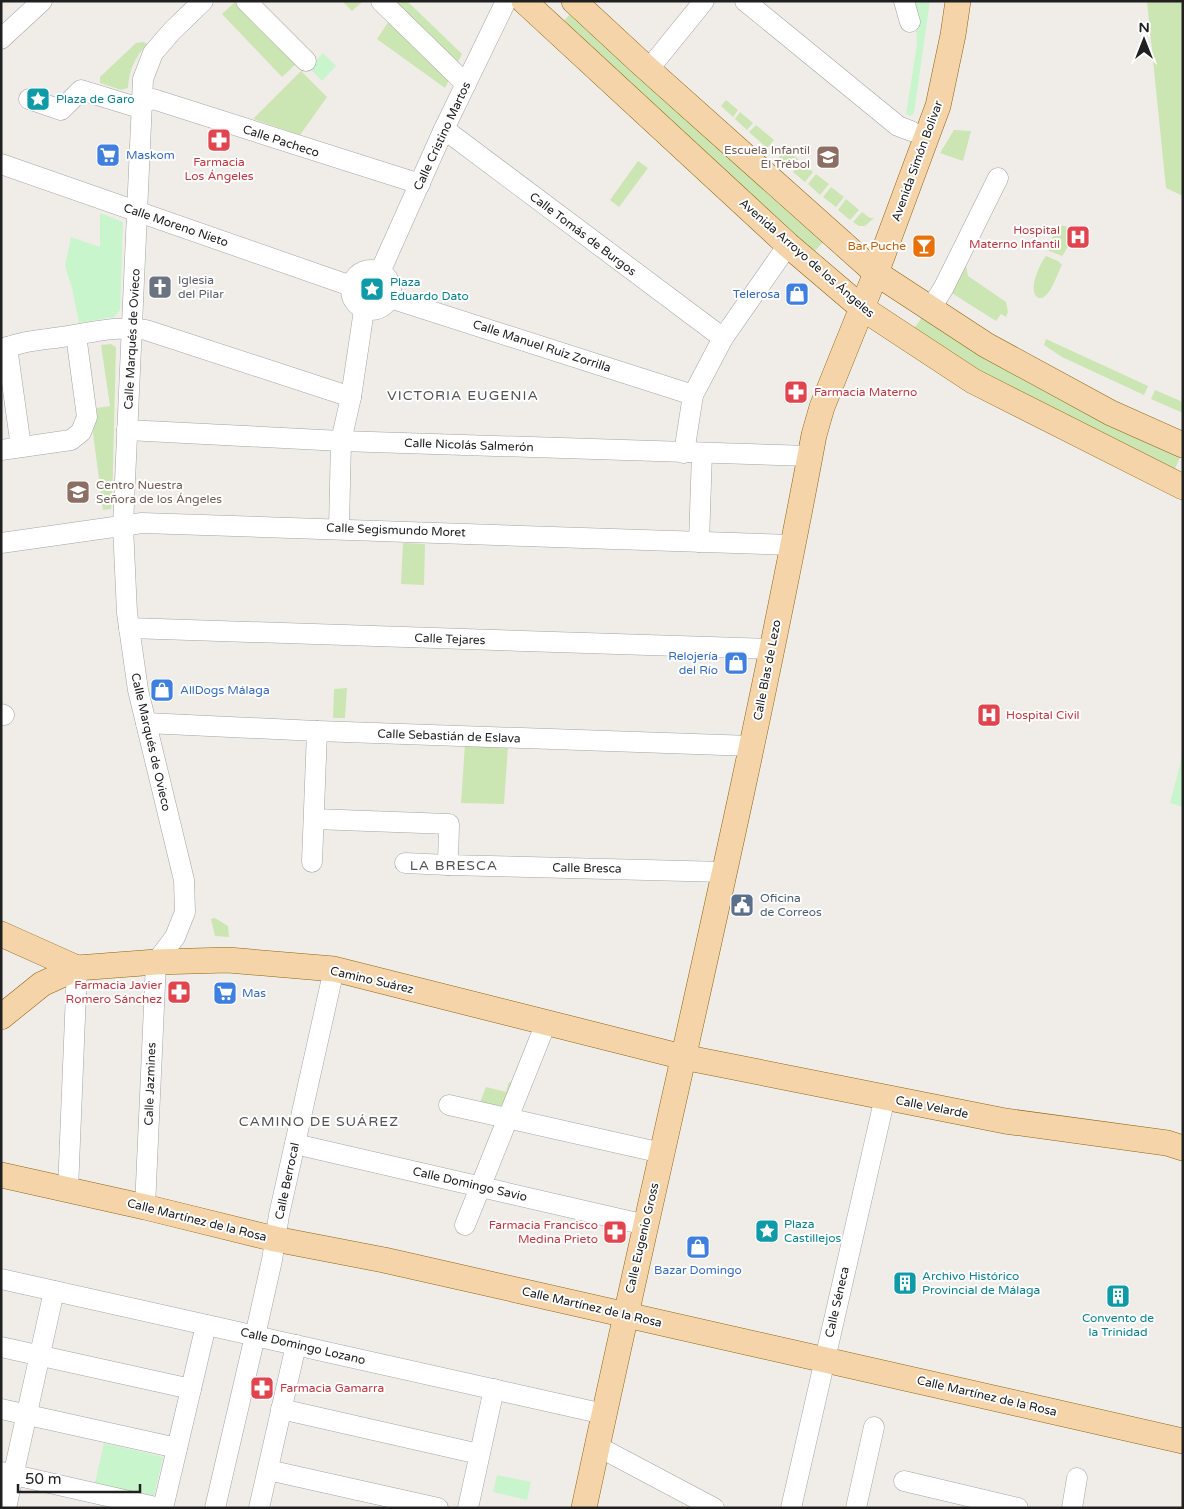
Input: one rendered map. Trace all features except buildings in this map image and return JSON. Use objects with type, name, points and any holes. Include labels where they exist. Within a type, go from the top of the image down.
[{"type":"main road","name":"Avenida Arroyo de los Ángeles","points":[[524,1],[788,245],[869,290],[930,310],[986,345],[1111,413],[1183,445]]},
{"type":"main road","name":"Avenida Arroyo de los Ángeles","points":[[574,1],[648,70],[869,290],[973,381],[1183,487]]},
{"type":"main road","name":"Avenida Simón Bolivar","points":[[869,290],[938,106],[958,1]]},
{"type":"main road","name":"Calle Blas de Lezo","points":[[683,1057],[752,746],[810,456],[822,407],[869,290]]},
{"type":"main road","name":"Camino Suárez","points":[[1,934],[77,968],[156,962],[228,960],[334,969],[683,1057]]},
{"type":"main road","points":[[1,1017],[42,984],[77,968]]},
{"type":"main road","name":"Calle Velarde","points":[[683,1057],[1005,1121],[1167,1144],[1183,1148]]},
{"type":"main road","name":"Calle Eugenio Gross","points":[[584,1508],[683,1057]]},
{"type":"main road","name":"Calle Martínez de la Rosa","points":[[1,1175],[145,1207],[275,1239],[384,1260],[1183,1441]]},
{"type":"street","points":[[1,39],[42,1]]},
{"type":"street","name":"Calle Marqués de Ovieco","points":[[156,962],[175,937],[184,912],[184,880],[138,690],[129,628],[123,526],[137,212],[144,79],[153,53],[172,31],[203,1]]},
{"type":"street","points":[[246,1],[306,61]]},
{"type":"street","points":[[381,1],[466,84]]},
{"type":"street","name":"Calle Cristino Martos","points":[[380,272],[444,129],[506,1]]},
{"type":"street","points":[[648,70],[704,1]]},
{"type":"street","points":[[745,1],[898,126],[911,131]]},
{"type":"street","points":[[904,1],[910,22]]},
{"type":"street","points":[[29,99],[61,110],[80,90],[132,106],[143,102]]},
{"type":"street","name":"Calle Pacheco","points":[[143,102],[153,99],[420,184]]},
{"type":"street","name":"Calle Tomás de Burgos","points":[[444,129],[723,338]]},
{"type":"street","name":"Calle Moreno Nieto","points":[[1,164],[351,286]]},
{"type":"street","points":[[930,310],[944,287],[998,178]]},
{"type":"street","points":[[699,542],[693,453],[693,395],[723,338],[788,245]]},
{"type":"street","points":[[366,270],[380,272],[388,278],[392,287],[390,298],[387,304],[380,309],[364,310],[353,299],[351,286],[355,278],[366,270]]},
{"type":"street","name":"Calle Manuel Ruiz Zorrilla","points":[[390,298],[693,395]]},
{"type":"street","points":[[339,528],[341,440],[364,310]]},
{"type":"street","points":[[76,335],[87,417],[81,432],[71,440],[11,449],[4,349],[20,343],[112,329],[132,328],[146,330],[350,397]]},
{"type":"street","name":"Calle Nicolás Salmerón","points":[[128,430],[341,440],[810,456]]},
{"type":"street","name":"Calle Segismundo Moret","points":[[1,543],[142,523],[339,528],[792,545]]},
{"type":"street","name":"Calle Tejares","points":[[129,628],[771,649]]},
{"type":"street","name":"Calle Sebastián de Eslava","points":[[146,723],[317,731],[752,746]]},
{"type":"street","points":[[312,862],[317,731]]},
{"type":"street","points":[[314,819],[449,824],[448,865]]},
{"type":"street","name":"Calle Bresca","points":[[405,863],[725,872]]},
{"type":"street","name":"Calle Jazmines","points":[[145,1207],[156,962]]},
{"type":"street","points":[[68,1190],[77,968]]},
{"type":"street","name":"Calle Berrocal","points":[[215,1508],[255,1336],[334,969]]},
{"type":"street","points":[[465,1225],[546,1022]]},
{"type":"street","name":"Calle Séneca","points":[[791,1508],[885,1097]]},
{"type":"street","points":[[448,1105],[662,1153]]},
{"type":"street","name":"Calle Domingo Savio","points":[[295,1144],[646,1225]]},
{"type":"street","name":"Calle Domingo Lozano","points":[[1,1279],[604,1414]]},
{"type":"street","points":[[6,1508],[7,1473],[26,1415],[54,1291]]},
{"type":"street","points":[[7,1473],[162,1508],[206,1325]]},
{"type":"street","points":[[259,1508],[296,1345]]},
{"type":"street","points":[[1,1347],[191,1389]]},
{"type":"street","points":[[468,1508],[494,1389]]},
{"type":"street","points":[[1,1409],[177,1448]]},
{"type":"street","points":[[281,1409],[480,1454]]},
{"type":"street","points":[[856,1508],[874,1427]]},
{"type":"street","points":[[597,1446],[714,1508]]},
{"type":"street","points":[[268,1470],[438,1508]]},
{"type":"street","points":[[1072,1508],[1077,1478]]},
{"type":"street","points":[[904,1481],[1018,1508]]},
{"type":"green space","points":[[236,1],[296,64],[282,77],[222,14]]},
{"type":"green space","points":[[342,1],[363,1],[352,11]]},
{"type":"green space","points":[[393,1],[407,1],[462,54],[455,68]]},
{"type":"green space","points":[[915,1],[930,1],[914,113],[910,116],[906,114],[917,44]]},
{"type":"green space","points":[[1147,1],[1183,1],[1183,196],[1166,188]]},
{"type":"green space","points":[[572,12],[722,152],[824,241],[814,252],[562,23]]},
{"type":"green space","points":[[389,21],[451,76],[445,88],[377,39]]},
{"type":"green space","points":[[144,42],[147,44],[133,64],[128,88],[121,90],[100,83],[100,77],[136,43]]},
{"type":"green space","points":[[323,53],[336,66],[322,81],[309,68]]},
{"type":"green space","points":[[301,71],[327,97],[300,135],[253,119]]},
{"type":"green space","points":[[726,100],[738,110],[733,117],[721,106]]},
{"type":"green space","points":[[740,112],[753,123],[747,130],[735,119]]},
{"type":"green space","points":[[756,125],[774,140],[767,148],[749,132]]},
{"type":"green space","points":[[954,130],[971,131],[963,161],[940,153]]},
{"type":"green space","points":[[785,149],[799,160],[791,169],[778,158]]},
{"type":"green space","points":[[638,161],[648,168],[619,207],[610,200]]},
{"type":"green space","points":[[801,162],[813,172],[805,182],[793,172]]},
{"type":"green space","points":[[816,174],[829,184],[820,195],[808,184]]},
{"type":"green space","points":[[831,187],[844,197],[836,207],[823,197]]},
{"type":"green space","points":[[846,199],[859,210],[850,220],[838,210]]},
{"type":"green space","points":[[862,212],[870,218],[874,218],[865,226],[859,226],[853,222]]},
{"type":"green space","points":[[100,213],[123,222],[120,310],[114,317],[79,323],[72,288],[65,266],[71,237],[100,247]]},
{"type":"green space","points":[[1058,226],[1065,226],[1070,233],[1069,245],[1062,256],[1049,251],[1048,248]]},
{"type":"green space","points":[[1046,256],[1058,261],[1062,265],[1050,290],[1044,297],[1040,298],[1035,293],[1034,282]]},
{"type":"green space","points":[[966,265],[968,276],[1006,302],[1008,312],[1006,317],[1001,314],[996,321],[947,290]]},
{"type":"green space","points":[[923,316],[1181,455],[1174,471],[991,380],[912,331]]},
{"type":"green space","points":[[1046,339],[1148,386],[1144,395],[1062,357],[1044,345]]},
{"type":"green space","points":[[111,344],[116,347],[112,503],[111,509],[103,510],[93,433],[97,408],[110,406],[101,345]]},
{"type":"green space","points":[[1155,390],[1183,402],[1183,413],[1151,399]]},
{"type":"green space","points":[[403,543],[425,544],[424,585],[401,584]]},
{"type":"green space","points":[[347,688],[345,718],[333,718],[334,689]]},
{"type":"green space","points":[[465,744],[508,746],[504,804],[461,803]]},
{"type":"green space","points":[[1183,753],[1183,807],[1170,803]]},
{"type":"green space","points":[[215,918],[228,926],[229,937],[215,936],[211,919]]},
{"type":"green space","points":[[509,1082],[515,1083],[505,1111],[479,1105],[486,1087],[506,1092]]},
{"type":"green space","points":[[104,1443],[163,1457],[154,1496],[95,1483]]},
{"type":"green space","points":[[497,1475],[531,1482],[527,1500],[493,1492]]},
{"type":"place","name":"Plaza de Garo","points":[[38,99]]},
{"type":"place","name":"Farmacia Los Ángeles","points":[[219,140]]},
{"type":"place","name":"Maskom","points":[[108,155]]},
{"type":"place","name":"Escuela Infantil El Trébol","points":[[828,157]]},
{"type":"place","name":"Hospital Materno Infantil","points":[[1078,237]]},
{"type":"place","name":"Bar Puche","points":[[924,246]]},
{"type":"place","name":"Iglesia del Pilar","points":[[160,287]]},
{"type":"place","name":"Plaza Eduardo Dato","points":[[372,289]]},
{"type":"place","name":"Telerosa","points":[[797,294]]},
{"type":"place","name":"Farmacia Materno","points":[[796,392]]},
{"type":"place","name":"Centro Nuestra Señora de los Ángeles","points":[[78,492]]},
{"type":"place","name":"Relojería del Río","points":[[736,663]]},
{"type":"place","name":"AllDogs Málaga","points":[[162,690]]},
{"type":"place","name":"Hospital Civil","points":[[989,715]]},
{"type":"place","name":"Oficina de Correos","points":[[742,905]]},
{"type":"place","name":"Farmacia Javier Romero Sánchez","points":[[179,992]]},
{"type":"place","name":"Mas","points":[[225,993]]},
{"type":"place","name":"Plaza Castillejos","points":[[767,1231]]},
{"type":"place","name":"Farmacia Francisco Medina Prieto","points":[[615,1232]]},
{"type":"place","name":"Bazar Domingo","points":[[698,1247]]},
{"type":"place","name":"Archivo Histórico Provincial de Málaga","points":[[905,1283]]},
{"type":"place","name":"Convento de la Trinidad","points":[[1118,1296]]},
{"type":"place","name":"Farmacia Gamarra","points":[[262,1388]]},
{"type":"district","name":"VICTORIA EUGENIA","points":[[463,395]]},
{"type":"district","name":"LA BRESCA","points":[[454,865]]},
{"type":"district","name":"CAMINO DE SUÁREZ","points":[[319,1121]]}]
